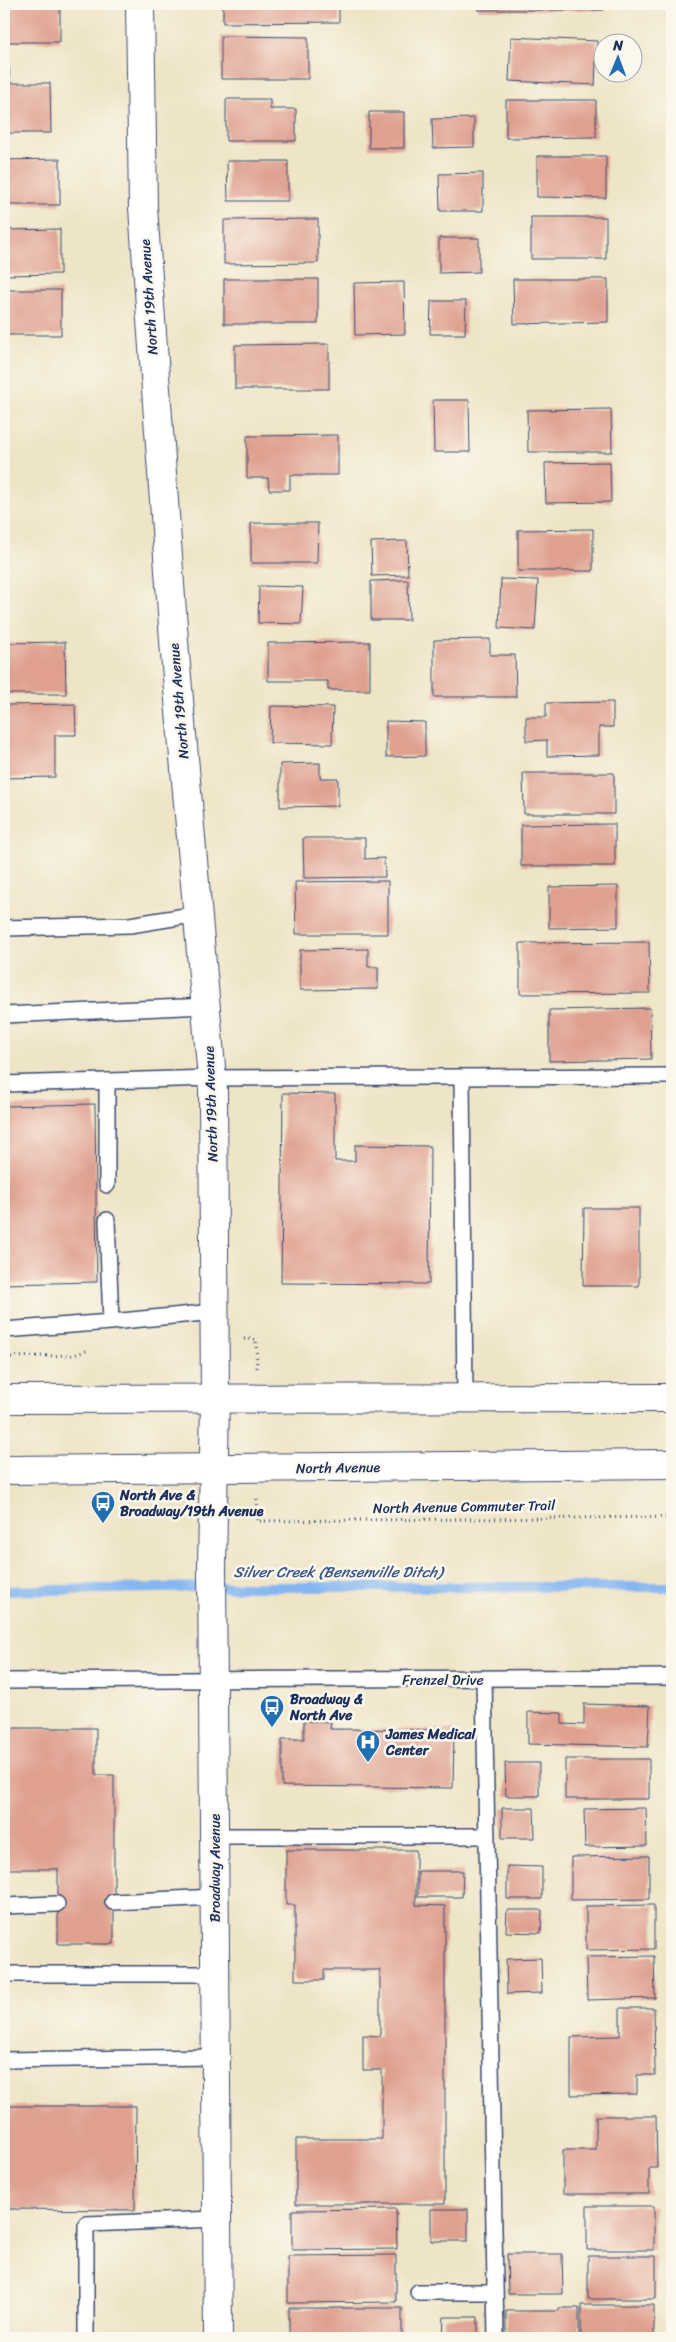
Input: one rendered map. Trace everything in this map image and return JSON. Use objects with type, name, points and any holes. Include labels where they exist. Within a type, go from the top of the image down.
[{"type":"street","name":"North 19th Avenue","points":[[140,4],[143,208],[175,654],[212,1078],[215,1398]]},
{"type":"street","name":"Broadway Avenue","points":[[215,1398],[212,1568],[218,2338]]},
{"type":"street","points":[[4,1399],[672,1398]]},
{"type":"street","name":"North Avenue","points":[[4,1470],[214,1470],[672,1464]]},
{"type":"lane","points":[[4,928],[130,925],[198,914]]},
{"type":"lane","points":[[4,1015],[206,1006]]},
{"type":"lane","points":[[4,1084],[212,1078],[672,1076]]},
{"type":"lane","points":[[462,1077],[466,1398]]},
{"type":"lane","points":[[107,1081],[107,1185]]},
{"type":"lane","points":[[107,1220],[111,1322]]},
{"type":"lane","points":[[4,1330],[214,1312]]},
{"type":"lane","name":"Frenzel Drive","points":[[4,1681],[672,1677]]},
{"type":"lane","points":[[484,1679],[496,2338]]},
{"type":"lane","points":[[215,1836],[487,1836]]},
{"type":"lane","points":[[113,1902],[215,1897]]},
{"type":"lane","points":[[4,1906],[57,1904]]},
{"type":"lane","points":[[4,1974],[216,1974]]},
{"type":"lane","points":[[4,2060],[216,2057]]},
{"type":"lane","points":[[86,2338],[86,2224],[217,2219]]},
{"type":"lane","points":[[418,2292],[495,2292]]},
{"type":"path","points":[[241,1339],[256,1339],[257,1364]]},
{"type":"path","name":"North Avenue Commuter Trail","points":[[257,1520],[672,1517]]},
{"type":"building","points":[[4,4],[60,4],[60,42],[4,42]]},
{"type":"building","points":[[223,4],[339,4],[339,22],[223,23]]},
{"type":"building","points":[[478,4],[604,4],[604,10],[478,10]]},
{"type":"building","points":[[221,36],[308,37],[308,79],[221,79]]},
{"type":"building","points":[[511,37],[594,41],[595,85],[509,81]]},
{"type":"building","points":[[4,66],[9,66],[10,83],[50,83],[51,133],[9,133],[9,136],[4,136]]},
{"type":"building","points":[[226,99],[270,99],[270,109],[296,109],[296,141],[226,141]]},
{"type":"building","points":[[506,100],[596,100],[596,137],[506,138]]},
{"type":"building","points":[[369,112],[404,112],[404,148],[369,148]]},
{"type":"building","points":[[474,118],[474,147],[433,148],[432,119]]},
{"type":"building","points":[[537,156],[606,156],[606,198],[537,197]]},
{"type":"building","points":[[60,159],[60,205],[4,205],[4,160]]},
{"type":"building","points":[[227,161],[288,161],[288,201],[228,201]]},
{"type":"building","points":[[483,173],[483,211],[440,211],[439,174]]},
{"type":"building","points":[[531,217],[606,217],[606,259],[531,259]]},
{"type":"building","points":[[318,219],[318,263],[224,264],[224,220]]},
{"type":"building","points":[[60,229],[60,274],[4,275],[4,230]]},
{"type":"building","points":[[439,238],[479,238],[479,272],[439,273]]},
{"type":"building","points":[[224,279],[318,279],[318,324],[224,324]]},
{"type":"building","points":[[513,279],[608,279],[608,322],[514,324]]},
{"type":"building","points":[[404,282],[405,334],[355,335],[354,283]]},
{"type":"building","points":[[4,290],[61,290],[61,335],[4,335]]},
{"type":"building","points":[[431,301],[466,301],[465,334],[430,334]]},
{"type":"building","points":[[329,344],[329,389],[235,389],[235,345]]},
{"type":"building","points":[[433,400],[469,400],[470,452],[434,452]]},
{"type":"building","points":[[611,409],[612,452],[528,452],[527,410]]},
{"type":"building","points":[[338,435],[338,475],[290,475],[290,490],[269,490],[268,478],[247,478],[247,436]]},
{"type":"building","points":[[610,462],[611,502],[546,503],[545,463]]},
{"type":"building","points":[[251,523],[318,523],[317,563],[251,563]]},
{"type":"building","points":[[593,529],[593,571],[518,571],[518,530]]},
{"type":"building","points":[[407,541],[408,575],[372,576],[371,542]]},
{"type":"building","points":[[501,579],[538,580],[535,630],[499,628]]},
{"type":"building","points":[[408,580],[409,620],[371,620],[371,581]]},
{"type":"building","points":[[259,586],[303,587],[301,624],[258,623]]},
{"type":"building","points":[[490,639],[490,655],[515,655],[516,697],[434,697],[434,640]]},
{"type":"building","points":[[65,642],[66,694],[4,694],[4,643]]},
{"type":"building","points":[[370,642],[370,690],[328,690],[328,681],[268,681],[268,643]]},
{"type":"building","points":[[613,702],[613,727],[599,727],[599,755],[547,756],[547,740],[526,741],[526,717],[546,717],[546,703]]},
{"type":"building","points":[[75,704],[76,735],[55,735],[55,777],[4,778],[4,705]]},
{"type":"building","points":[[271,706],[333,707],[332,744],[270,743]]},
{"type":"building","points":[[386,721],[425,722],[425,756],[386,757]]},
{"type":"building","points":[[320,763],[320,778],[338,778],[338,806],[280,807],[280,764]]},
{"type":"building","points":[[523,773],[614,773],[614,814],[524,814]]},
{"type":"building","points":[[615,824],[615,866],[521,866],[521,825]]},
{"type":"building","points":[[303,838],[365,838],[365,859],[384,858],[385,877],[304,878]]},
{"type":"building","points":[[388,881],[388,934],[296,934],[295,882]]},
{"type":"building","points":[[618,886],[618,927],[549,928],[549,887]]},
{"type":"building","points":[[649,942],[650,993],[520,994],[520,943]]},
{"type":"building","points":[[368,949],[368,967],[378,967],[378,989],[300,990],[300,950]]},
{"type":"building","points":[[650,1008],[651,1059],[549,1061],[549,1010]]},
{"type":"building","points":[[283,1093],[335,1094],[335,1161],[355,1161],[355,1145],[430,1146],[429,1284],[281,1283]]},
{"type":"building","points":[[95,1104],[97,1282],[4,1284],[4,1106]]},
{"type":"building","points":[[584,1208],[639,1208],[639,1286],[583,1286]]},
{"type":"building","points":[[584,1704],[650,1706],[648,1747],[528,1744],[528,1712],[562,1713],[562,1724],[584,1725]]},
{"type":"building","name":"James Medical Center","points":[[304,1721],[331,1722],[330,1729],[454,1730],[453,1788],[282,1786],[282,1739],[304,1739]]},
{"type":"building","points":[[4,1728],[96,1728],[96,1775],[114,1775],[114,1944],[58,1944],[58,1869],[4,1869]]},
{"type":"building","points":[[565,1759],[649,1759],[649,1799],[565,1799]]},
{"type":"building","points":[[505,1763],[539,1763],[539,1796],[506,1796]]},
{"type":"building","points":[[502,1808],[534,1808],[535,1838],[502,1838]]},
{"type":"building","points":[[646,1808],[647,1846],[585,1847],[584,1809]]},
{"type":"building","points":[[286,1850],[416,1850],[416,1905],[445,1906],[445,2204],[296,2204],[296,2139],[382,2139],[382,2070],[363,2070],[363,2035],[380,2036],[380,1970],[324,1970],[324,1980],[295,1980],[295,1905],[286,1905]]},
{"type":"building","points":[[649,1856],[649,1899],[571,1900],[571,1857]]},
{"type":"building","points":[[507,1866],[542,1867],[542,1899],[507,1899]]},
{"type":"building","points":[[418,1871],[463,1871],[462,1897],[418,1897]]},
{"type":"building","points":[[654,1905],[654,1949],[586,1950],[586,1906]]},
{"type":"building","points":[[507,1910],[542,1910],[541,1933],[506,1932]]},
{"type":"building","points":[[654,1956],[655,1998],[587,2000],[586,1957]]},
{"type":"building","points":[[541,1958],[542,1993],[507,1994],[506,1959]]},
{"type":"building","points":[[620,2008],[654,2008],[655,2075],[637,2075],[637,2094],[571,2095],[571,2037],[620,2036]]},
{"type":"building","points":[[4,2106],[136,2106],[135,2210],[4,2209]]},
{"type":"building","points":[[596,2116],[656,2116],[657,2168],[649,2168],[649,2194],[563,2194],[563,2150],[596,2150]]},
{"type":"building","points":[[587,2206],[654,2206],[654,2250],[587,2250]]},
{"type":"building","points":[[396,2209],[397,2249],[292,2250],[292,2210]]},
{"type":"building","points":[[431,2209],[468,2209],[468,2241],[431,2241]]},
{"type":"building","points":[[507,2254],[562,2254],[563,2294],[508,2294]]},
{"type":"building","points":[[396,2255],[396,2302],[288,2303],[288,2256]]},
{"type":"building","points":[[588,2256],[656,2256],[656,2299],[588,2299]]},
{"type":"building","points":[[581,2305],[654,2305],[654,2338],[581,2338]]},
{"type":"building","points":[[289,2308],[402,2308],[402,2338],[289,2338]]},
{"type":"building","points":[[559,2308],[579,2308],[579,2338],[506,2338],[506,2311],[559,2311]]},
{"type":"building","points":[[444,2317],[478,2317],[478,2338],[443,2338]]},
{"type":"waterway","name":"Silver Creek (Bensenville Ditch)","points":[[4,1591],[212,1587],[672,1587]]},
{"type":"place","name":"North Ave & Broadway/19th Avenue","points":[[103,1524]]},
{"type":"place","name":"Broadway & North Ave","points":[[272,1728]]},
{"type":"place","name":"James Medical Center","points":[[368,1763]]}]
